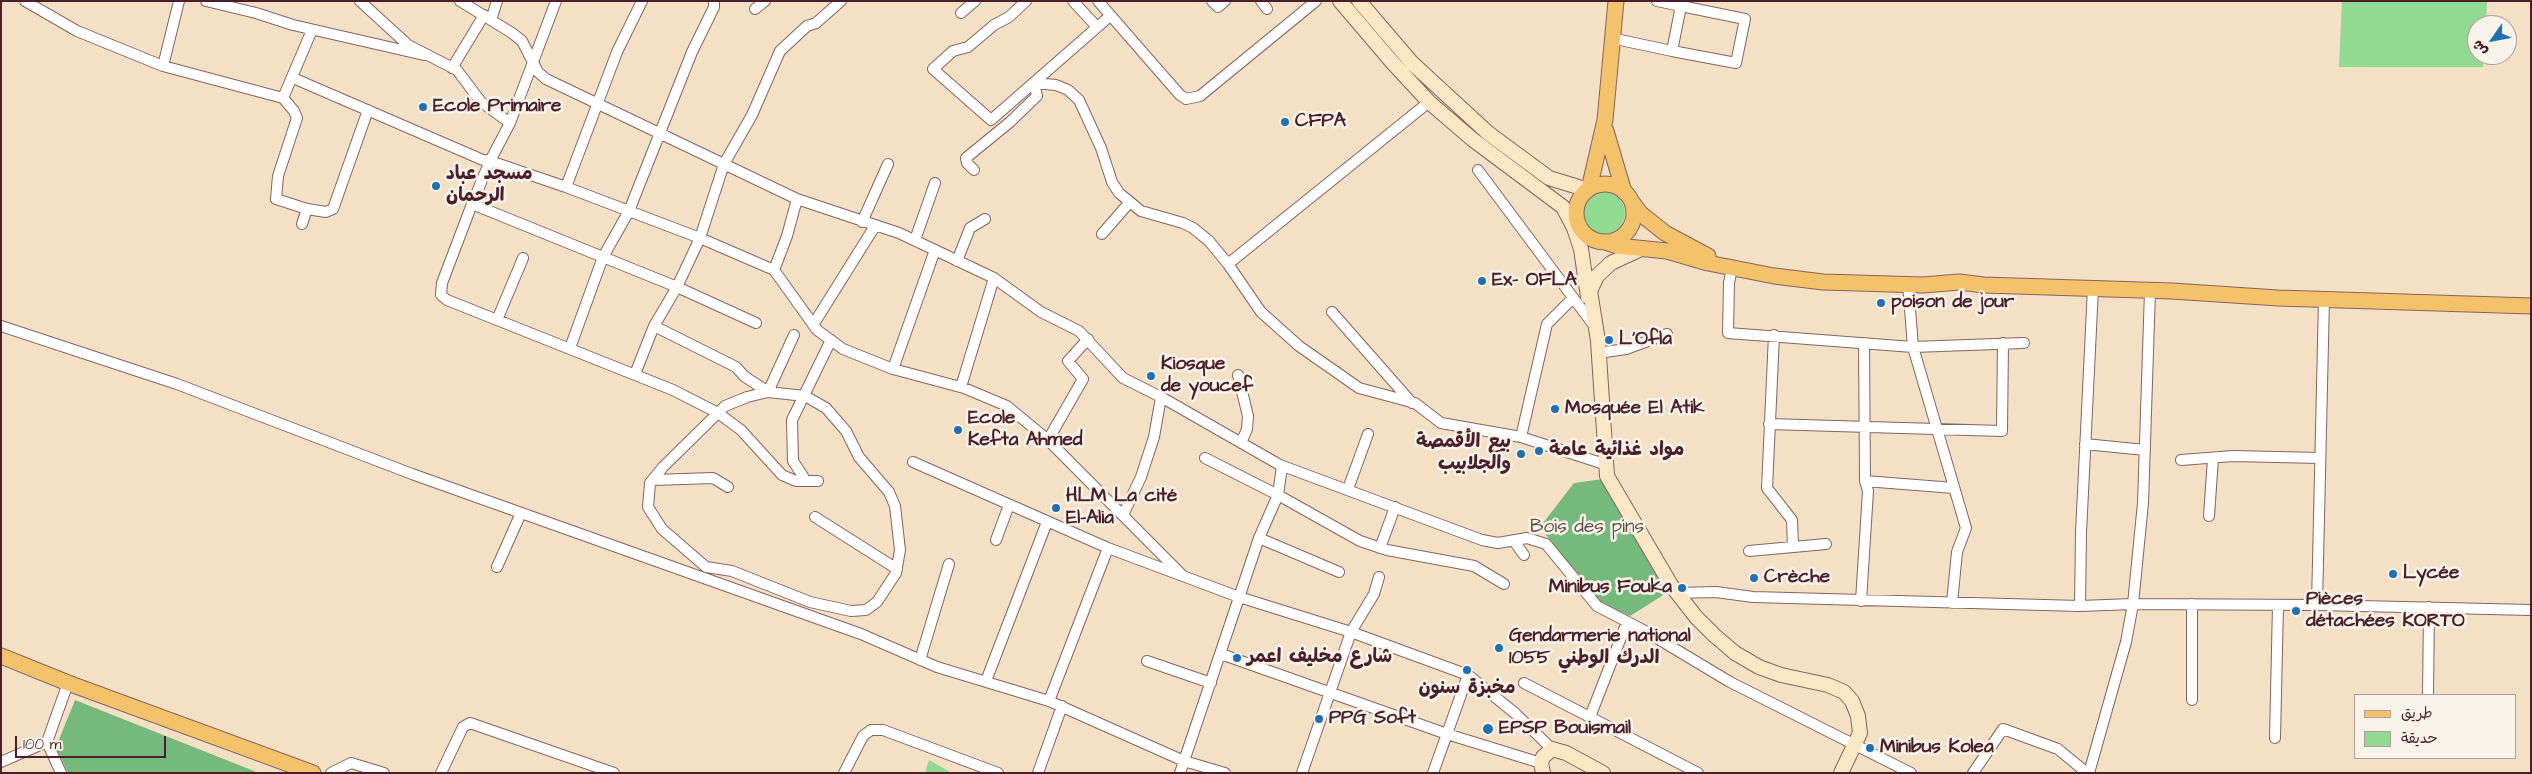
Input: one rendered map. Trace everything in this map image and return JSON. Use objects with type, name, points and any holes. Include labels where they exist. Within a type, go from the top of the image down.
[{"type":"main road","points":[[1340,1],[1429,102],[1472,139],[1563,207],[1590,238],[1667,251],[1731,267],[1823,282],[1908,284],[1959,282],[1984,285],[2531,306]]},
{"type":"main road","points":[[1358,1],[1412,63],[1488,133],[1549,178],[1589,190]]},
{"type":"main road","points":[[1589,190],[1605,120],[1611,38],[1616,1]]},
{"type":"main road","points":[[1605,120],[1608,142],[1633,208],[1632,224],[1615,242],[1610,263]]},
{"type":"main road","points":[[1731,267],[1673,238],[1641,214],[1627,196],[1610,185],[1603,185],[1589,190],[1582,196],[1576,210],[1581,249],[1596,328],[1604,464],[1609,481],[1676,593],[1696,617],[1723,644],[1755,664],[1781,675],[1828,685],[1844,692],[1854,705],[1858,716],[1860,733],[1857,744],[1841,773]]},
{"type":"main road","points":[[1563,207],[1574,228],[1581,249]]},
{"type":"main road","points":[[1592,312],[1592,287],[1597,276],[1610,263],[1628,253],[1643,248]]},
{"type":"main road","points":[[1,656],[68,683],[313,773]]},
{"type":"main road","points":[[1542,768],[1546,752],[1552,749],[1566,752],[1603,773]]},
{"type":"street","points":[[25,1],[78,31],[163,66],[283,98],[294,111],[297,118],[278,176],[276,199],[307,209],[326,212],[333,209],[368,110]]},
{"type":"street","points":[[163,66],[178,1]]},
{"type":"street","points":[[206,1],[256,13],[312,30],[424,55]]},
{"type":"street","points":[[360,1],[384,26],[408,45],[452,68],[465,78],[490,111],[510,123]]},
{"type":"street","points":[[460,1],[512,33],[532,53]]},
{"type":"street","points":[[452,68],[497,1]]},
{"type":"street","points":[[556,1],[532,53],[533,64],[510,123],[490,161],[472,204],[442,283],[441,295],[447,300],[673,390],[718,413],[741,430],[782,475],[796,481],[818,481]]},
{"type":"street","points":[[566,187],[617,52],[642,1]]},
{"type":"street","points":[[570,348],[603,258],[629,211],[692,52],[714,7],[714,1]]},
{"type":"street","points":[[755,9],[765,1]]},
{"type":"street","points":[[634,374],[654,326],[677,287],[700,238],[724,164],[752,115],[780,51],[807,26],[816,23],[841,1]]},
{"type":"street","points":[[961,13],[975,1]]},
{"type":"street","points":[[1026,1],[1010,17],[994,25],[968,48],[953,51],[933,69],[992,120],[1110,16]]},
{"type":"street","points":[[1073,1],[1097,27]]},
{"type":"street","points":[[1098,1],[1180,95],[1186,99],[1194,99],[1200,96],[1311,3]]},
{"type":"street","points":[[1212,1],[1218,7],[1225,1]]},
{"type":"street","points":[[1611,38],[1736,64],[1745,19],[1657,1]]},
{"type":"street","points":[[1672,50],[1681,6]]},
{"type":"street","points":[[283,98],[312,30]]},
{"type":"street","points":[[533,64],[546,79],[797,198],[914,240],[994,278],[1041,312],[1079,331],[1116,372],[1282,466],[1482,540],[1514,541],[1527,538],[1546,544],[1594,605],[1730,682],[1857,744],[1911,773]]},
{"type":"street","points":[[293,78],[483,160],[566,187],[700,238],[774,270],[813,325],[843,349],[893,368],[961,387],[1007,406],[1048,440],[1182,575]]},
{"type":"street","points":[[974,170],[967,163],[966,158],[1010,122],[1037,96],[1034,83]]},
{"type":"street","points":[[1034,83],[1056,85],[1068,90],[1079,100],[1101,148],[1112,182],[1128,203],[1141,211],[1183,222],[1193,228],[1208,241],[1228,264],[1261,312],[1299,346],[1359,388],[1412,402]]},
{"type":"street","points":[[1228,264],[1429,102]]},
{"type":"street","points":[[862,222],[888,164]]},
{"type":"street","points":[[1478,170],[1596,328]]},
{"type":"street","points":[[914,240],[935,183]]},
{"type":"street","points":[[774,270],[787,236],[797,198]]},
{"type":"street","points":[[1102,234],[1128,203]]},
{"type":"street","points":[[472,204],[677,287],[756,323]]},
{"type":"street","points":[[302,224],[307,209]]},
{"type":"street","points":[[957,260],[970,228],[985,219]]},
{"type":"street","points":[[813,325],[875,226]]},
{"type":"street","points":[[893,368],[935,250]]},
{"type":"street","points":[[498,320],[522,258]]},
{"type":"street","points":[[1731,267],[1728,333],[1913,347],[2024,343]]},
{"type":"street","points":[[961,387],[994,278]]},
{"type":"street","points":[[1908,284],[1907,293],[1913,347],[1966,528],[1957,552],[1952,603]]},
{"type":"street","points":[[2080,606],[2092,288]]},
{"type":"street","points":[[1973,773],[2003,729],[2058,748],[2088,773],[2126,642],[2133,604],[2143,503],[2150,290]]},
{"type":"street","points":[[1522,437],[1547,324],[1573,298]]},
{"type":"street","points":[[2317,605],[2324,299]]},
{"type":"street","points":[[1332,312],[1412,402],[1441,423],[1522,437],[1604,464]]},
{"type":"street","points":[[1,326],[177,384],[521,513],[861,634],[920,660],[1049,701],[1184,761],[1225,773]]},
{"type":"street","points":[[654,326],[736,367],[744,376],[768,392]]},
{"type":"street","points":[[1598,353],[1626,348],[1667,334]]},
{"type":"street","points":[[768,392],[794,335]]},
{"type":"street","points":[[1774,335],[1769,424],[1768,488],[1792,520],[1793,546]]},
{"type":"street","points":[[1048,440],[1083,379],[1068,361],[1088,339]]},
{"type":"street","points":[[806,481],[793,460],[792,420],[831,340]]},
{"type":"street","points":[[1861,601],[1868,491],[1864,481],[1864,343]]},
{"type":"street","points":[[1769,424],[2002,431],[2003,343]]},
{"type":"street","points":[[1238,375],[1248,416],[1247,429],[1241,443]]},
{"type":"street","points":[[768,392],[805,396],[826,408],[846,431],[859,457],[889,492],[895,506],[900,550],[896,569],[888,588],[877,602],[866,610],[851,611],[810,602],[732,571],[706,568],[662,529],[648,507],[648,493],[653,480],[663,467],[725,406],[747,397],[768,392]]},
{"type":"street","points":[[1123,515],[1154,437],[1161,397]]},
{"type":"street","points":[[1348,489],[1368,434]]},
{"type":"street","points":[[2085,444],[2145,450]]},
{"type":"street","points":[[1205,458],[1278,495],[1360,541],[1380,548],[1474,566],[1504,584]]},
{"type":"street","points":[[2182,460],[2213,458],[2320,458]]},
{"type":"street","points":[[2209,516],[2213,458]]},
{"type":"street","points":[[913,462],[1108,548],[1239,597],[1350,632],[1468,675],[1516,714],[1552,749]]},
{"type":"street","points":[[1180,773],[1259,538],[1278,495],[1282,466]]},
{"type":"street","points":[[653,480],[713,478],[728,487]]},
{"type":"street","points":[[1864,481],[1954,488]]},
{"type":"street","points":[[996,540],[1009,505]]},
{"type":"street","points":[[1380,548],[1395,507]]},
{"type":"street","points":[[497,567],[521,513]]},
{"type":"street","points":[[816,517],[896,569]]},
{"type":"street","points":[[986,681],[1047,522]]},
{"type":"street","points":[[1259,538],[1339,572]]},
{"type":"street","points":[[1514,541],[1524,555]]},
{"type":"street","points":[[1749,552],[1826,544]]},
{"type":"street","points":[[1049,701],[1108,548]]},
{"type":"street","points":[[920,660],[949,564]]},
{"type":"street","points":[[738,590],[743,576]]},
{"type":"street","points":[[1302,773],[1350,632],[1374,594],[1380,577]]},
{"type":"street","points":[[1676,593],[1716,592],[1753,597],[2080,606],[2133,604],[2317,605],[2531,610]]},
{"type":"street","points":[[2192,604],[2192,700]]},
{"type":"street","points":[[2275,738],[2278,605]]},
{"type":"street","points":[[2428,694],[2429,608]]},
{"type":"street","points":[[1590,717],[1627,622]]},
{"type":"street","points":[[1221,654],[1330,691],[1542,768]]},
{"type":"street","points":[[1147,661],[1211,683]]},
{"type":"street","points":[[1433,773],[1468,675]]},
{"type":"street","points":[[61,773],[47,742],[68,683]]},
{"type":"street","points":[[1524,683],[1698,773]]},
{"type":"street","points":[[1038,773],[1062,706]]},
{"type":"street","points":[[441,773],[463,727],[470,723],[614,773]]},
{"type":"street","points":[[844,773],[863,736],[871,730],[883,730],[998,773]]},
{"type":"street","points":[[1,762],[47,742]]},
{"type":"street","points":[[331,773],[351,763],[384,773]]},
{"type":"green space","points":[[2342,1],[2487,1],[2486,15],[2467,15],[2467,65],[2483,65],[2483,67],[2339,67]]},
{"type":"green space","points":[[1608,192],[1616,195],[1622,201],[1625,213],[1622,225],[1616,231],[1600,234],[1592,231],[1586,225],[1583,209],[1586,201],[1592,195]]},
{"type":"green space","name":"Bois des pins","points":[[1603,479],[1668,592],[1630,616],[1596,600],[1540,527],[1574,483]]},
{"type":"green space","points":[[75,700],[259,773],[68,773],[56,747]]},
{"type":"green space","points":[[929,760],[952,773],[925,773]]},
{"type":"place","name":"Ecole Primaire","points":[[423,107]]},
{"type":"place","name":"CFPA","points":[[1285,122]]},
{"type":"place","name":"مسجد عباد الرحمان","points":[[436,186]]},
{"type":"place","name":"Ex- OFLA","points":[[1482,281]]},
{"type":"place","name":"poison de jour","points":[[1881,303]]},
{"type":"place","name":"L'Ofla","points":[[1609,340]]},
{"type":"place","name":"Kiosque de youcef","points":[[1151,376]]},
{"type":"place","name":"Mosquée El Atik","points":[[1555,409]]},
{"type":"place","name":"Ecole Kefta Ahmed","points":[[958,430]]},
{"type":"place","name":"مواد غذائية عامة","points":[[1539,451]]},
{"type":"place","name":"بيع الأقمصة والجلابيب","points":[[1521,454]]},
{"type":"place","name":"HLM La cité El-Alia","points":[[1056,508]]},
{"type":"place","name":"Lycée","points":[[2393,574]]},
{"type":"place","name":"Crèche","points":[[1754,578]]},
{"type":"place","name":"Minibus Fouka","points":[[1682,588]]},
{"type":"place","name":"Pièces détachées KORTO","points":[[2296,611]]},
{"type":"place","name":"Gendarmerie national 1055 الدرك الوطني","points":[[1499,648]]},
{"type":"place","name":"شارع مخليف اعمر","points":[[1237,658]]},
{"type":"place","name":"مخبزة سنون","points":[[1467,670]]},
{"type":"place","name":"PPG Soft","points":[[1319,719]]},
{"type":"place","name":"EPSP Bouismail","points":[[1488,729]]},
{"type":"place","name":"Minibus Kolea","points":[[1870,748]]}]
